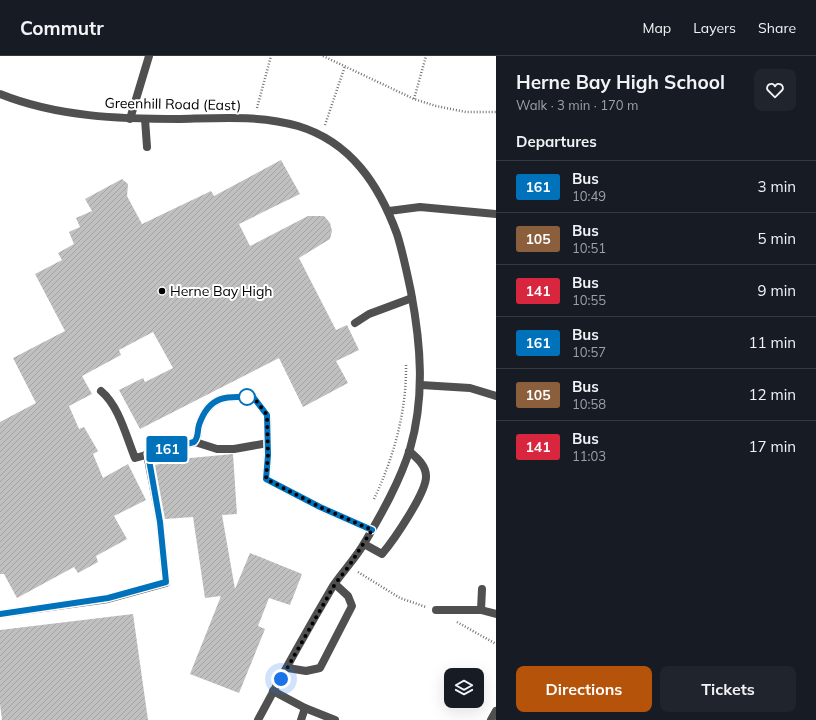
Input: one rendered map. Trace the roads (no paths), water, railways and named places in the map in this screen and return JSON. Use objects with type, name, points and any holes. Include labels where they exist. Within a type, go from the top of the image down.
[{"type":"street","points":[[130,119],[149,56]]},
{"type":"street","name":"Greenhill Road (East)","points":[[0,94],[18,101],[66,112],[130,119],[259,119],[296,125],[322,135],[343,148],[353,157],[374,184],[389,211],[399,241],[412,298],[420,352],[421,385],[417,421],[410,450],[399,477],[372,530],[349,566],[335,584],[288,668],[273,691],[258,720]]},
{"type":"street","points":[[146,119],[147,147]]},
{"type":"street","points":[[389,211],[420,206],[496,214]]},
{"type":"street","points":[[355,323],[369,314],[412,298]]},
{"type":"street","points":[[421,385],[470,388],[496,396]]},
{"type":"street","points":[[101,390],[106,394],[118,415],[135,458],[194,442],[217,449],[234,449],[268,443]]},
{"type":"street","points":[[194,442],[197,439],[199,425],[212,405],[225,396],[254,398],[267,415],[268,443],[266,479],[320,507],[372,530]]},
{"type":"street","points":[[364,544],[382,554],[396,538],[421,492],[426,476],[422,463],[410,450]]},
{"type":"street","points":[[0,614],[108,598],[166,582],[160,522],[148,454]]},
{"type":"street","points":[[288,668],[306,671],[320,668],[352,606],[348,596],[335,584]]},
{"type":"street","points":[[481,610],[482,589]]},
{"type":"street","points":[[436,610],[481,610],[496,614]]},
{"type":"street","points":[[273,691],[305,708],[335,720]]},
{"type":"street","points":[[301,720],[305,708]]},
{"type":"street","points":[[491,720],[496,711]]},
{"type":"place","name":"Herne Bay High","points":[[162,291]]}]
